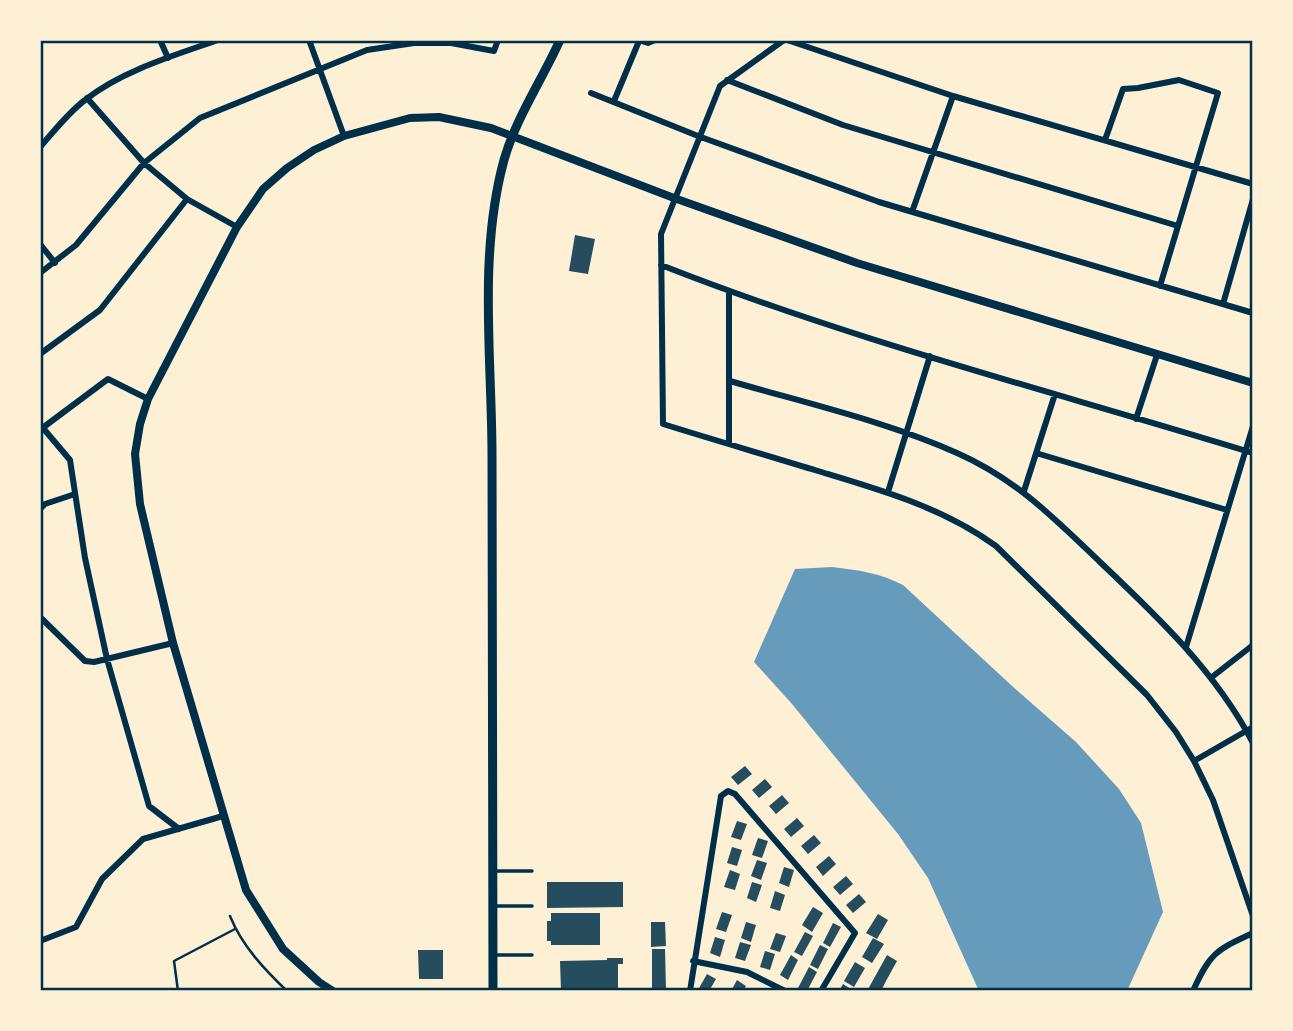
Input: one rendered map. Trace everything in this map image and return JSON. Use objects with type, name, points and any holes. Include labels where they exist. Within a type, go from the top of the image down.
[{"type":"main road","points":[[493,991],[492,424],[489,296],[495,206],[504,160],[513,136],[560,40]]},
{"type":"street","points":[[160,40],[168,58]]},
{"type":"street","points":[[40,146],[86,98],[109,84],[218,40]]},
{"type":"street","points":[[309,40],[344,136]]},
{"type":"street","points":[[40,273],[76,245],[144,163],[200,118],[367,50],[414,43],[451,43],[494,51],[498,40]]},
{"type":"street","points":[[614,101],[639,41],[648,43],[655,40]]},
{"type":"street","points":[[1253,184],[953,96],[785,40],[720,86],[661,234],[663,424],[888,492],[941,512],[996,546],[1147,695],[1194,761],[1213,800],[1253,916]]},
{"type":"street","points":[[727,80],[843,125],[1178,226]]},
{"type":"street","points":[[1105,140],[1123,89],[1179,80],[1218,93],[1160,285]]},
{"type":"street","points":[[591,93],[698,136],[912,212],[1253,313]]},
{"type":"street","points":[[912,212],[953,96]]},
{"type":"street","points":[[86,98],[144,163],[187,199],[237,227]]},
{"type":"street","points":[[333,991],[319,982],[283,949],[246,890],[173,643],[140,504],[135,454],[148,399],[237,227],[264,189],[314,150],[344,136],[410,118],[439,117],[492,128],[674,198],[857,263],[1253,383]]},
{"type":"street","points":[[40,355],[100,310],[187,199]]},
{"type":"street","points":[[1223,304],[1253,199]]},
{"type":"street","points":[[40,244],[55,263]]},
{"type":"street","points":[[661,265],[729,292],[930,356],[1249,452]]},
{"type":"street","points":[[729,292],[729,444]]},
{"type":"street","points":[[1136,419],[1157,355]]},
{"type":"street","points":[[888,492],[930,356]]},
{"type":"street","points":[[148,399],[108,379],[42,429],[70,460],[85,558],[107,659],[149,807],[179,829]]},
{"type":"street","points":[[730,381],[905,433],[959,454],[1024,491],[1134,594],[1186,647],[1250,729],[1253,744]]},
{"type":"street","points":[[1024,491],[1055,394]]},
{"type":"street","points":[[1186,647],[1227,510],[1249,452],[1253,426]]},
{"type":"street","points":[[1036,453],[1227,510]]},
{"type":"street","points":[[40,509],[45,504],[75,494]]},
{"type":"street","points":[[40,617],[85,661],[94,662],[173,643]]},
{"type":"street","points":[[1212,677],[1253,645]]},
{"type":"street","points":[[1194,761],[1250,729]]},
{"type":"street","points":[[690,991],[721,796],[728,791],[736,794],[855,933],[821,991]]},
{"type":"street","points":[[40,941],[76,927],[102,879],[143,839],[223,816]]},
{"type":"street","points":[[1193,991],[1206,962],[1226,945],[1253,933]]},
{"type":"street","points":[[693,961],[747,972],[785,991]]},
{"type":"lane","points":[[494,871],[532,871]]},
{"type":"lane","points":[[494,906],[532,906]]},
{"type":"lane","points":[[493,955],[532,955]]},
{"type":"path","points":[[230,916],[235,929],[264,969],[287,991]]},
{"type":"path","points":[[178,991],[174,961],[235,929]]},
{"type":"water","points":[[832,567],[869,573],[903,585],[1076,742],[1119,789],[1141,823],[1163,912],[1127,991],[979,991],[928,878],[898,834],[792,704],[754,662],[795,569]]},
{"type":"building","points":[[575,235],[595,239],[588,274],[569,271]]},
{"type":"building","points":[[745,766],[752,774],[738,785],[731,777]]},
{"type":"building","points":[[765,779],[772,787],[759,798],[752,790]]},
{"type":"building","points":[[782,795],[789,803],[776,814],[769,806]]},
{"type":"building","points":[[797,818],[804,826],[791,837],[784,829]]},
{"type":"building","points":[[737,821],[747,824],[741,840],[731,837]]},
{"type":"building","points":[[814,835],[821,843],[808,854],[801,846]]},
{"type":"building","points":[[758,838],[768,841],[762,858],[752,855]]},
{"type":"building","points":[[732,847],[742,850],[737,866],[727,863]]},
{"type":"building","points":[[829,856],[836,864],[823,876],[816,867]]},
{"type":"building","points":[[757,860],[767,863],[761,880],[751,876]]},
{"type":"building","points":[[784,867],[794,870],[789,887],[779,883]]},
{"type":"building","points":[[730,870],[740,874],[735,890],[724,887]]},
{"type":"building","points":[[846,876],[853,884],[840,895],[833,887]]},
{"type":"building","points":[[547,882],[623,882],[623,907],[547,908]]},
{"type":"building","points":[[752,882],[762,885],[756,902],[747,898]]},
{"type":"building","points":[[775,891],[785,895],[780,911],[770,908]]},
{"type":"building","points":[[859,894],[866,902],[853,913],[846,905]]},
{"type":"building","points":[[813,907],[823,913],[812,932],[802,925]]},
{"type":"building","points":[[722,912],[732,915],[726,932],[716,929]]},
{"type":"building","points":[[551,913],[600,913],[600,945],[551,945],[551,941],[547,941],[547,921],[551,921]]},
{"type":"building","points":[[878,914],[888,920],[877,939],[866,933]]},
{"type":"building","points":[[651,922],[665,922],[666,946],[651,947]]},
{"type":"building","points":[[746,922],[756,925],[751,942],[741,938]]},
{"type":"building","points":[[833,923],[841,927],[830,947],[823,943]]},
{"type":"building","points":[[805,932],[813,936],[802,956],[794,952]]},
{"type":"building","points":[[776,933],[786,936],[780,952],[770,949]]},
{"type":"building","points":[[715,937],[725,940],[720,957],[710,953]]},
{"type":"building","points":[[873,938],[884,944],[872,963],[862,957]]},
{"type":"building","points":[[740,942],[751,945],[745,961],[735,958]]},
{"type":"building","points":[[820,945],[828,949],[818,969],[810,965]]},
{"type":"building","points":[[652,949],[665,949],[666,990],[652,990]]},
{"type":"building","points":[[418,950],[443,950],[443,979],[419,979]]},
{"type":"building","points":[[765,951],[775,954],[770,970],[760,967]]},
{"type":"building","points":[[791,955],[798,960],[788,980],[780,975]]},
{"type":"building","points":[[887,955],[897,961],[881,991],[867,991]]},
{"type":"building","points":[[623,958],[623,964],[618,964],[618,991],[561,991],[560,961]]},
{"type":"building","points":[[855,962],[865,968],[854,987],[844,981]]},
{"type":"building","points":[[809,967],[817,972],[807,991],[804,991],[798,988]]},
{"type":"building","points":[[707,974],[716,979],[709,991],[700,991],[698,990]]},
{"type":"building","points":[[737,980],[746,986],[743,991],[731,991]]},
{"type":"building","points":[[843,984],[854,991],[839,991]]}]
